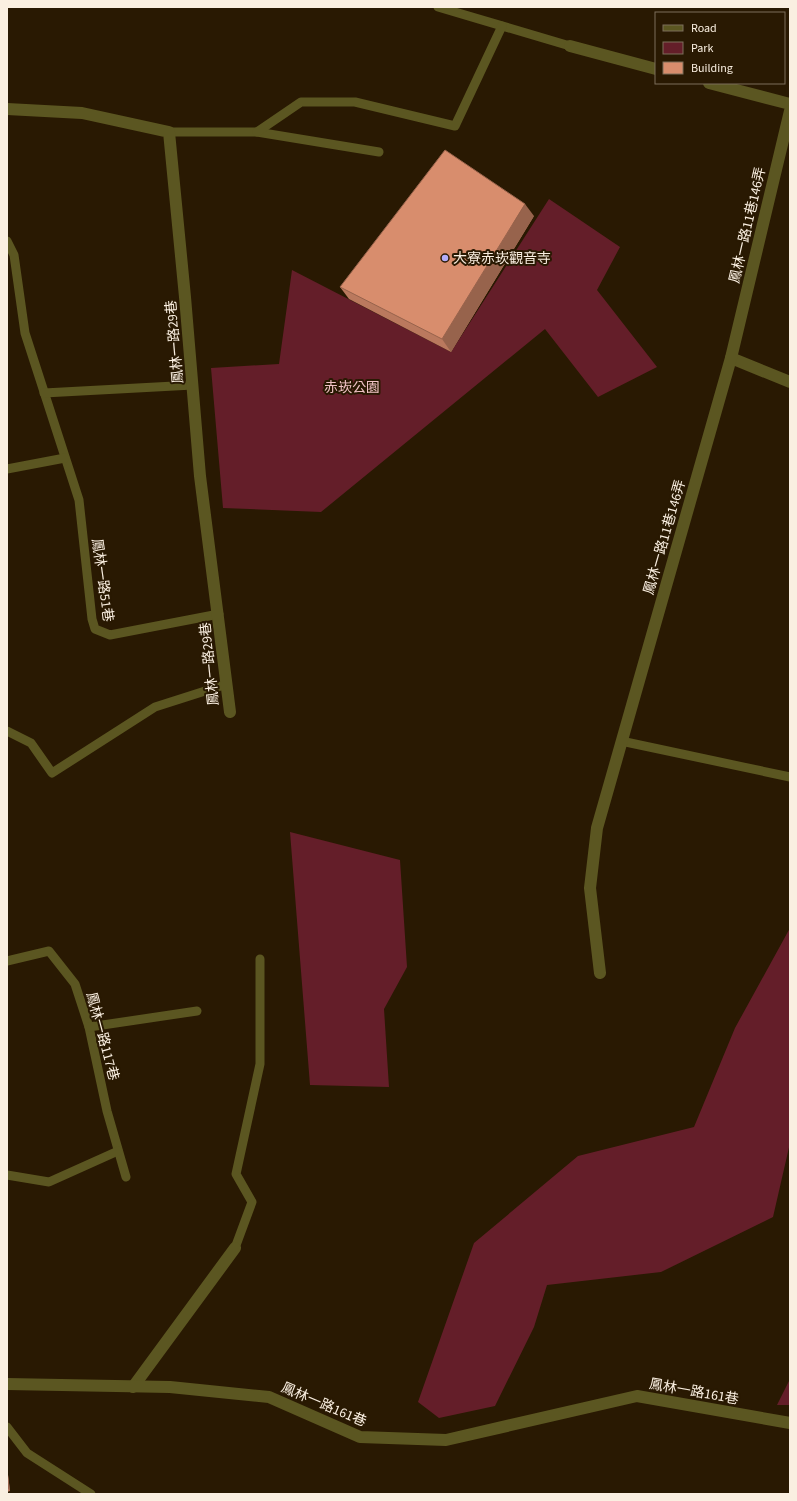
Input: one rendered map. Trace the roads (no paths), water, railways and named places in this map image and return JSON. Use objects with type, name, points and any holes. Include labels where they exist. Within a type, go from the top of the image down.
[{"type":"street","points":[[570,46],[655,69]]},
{"type":"street","points":[[713,84],[790,104]]},
{"type":"street","points":[[7,109],[82,113],[169,132]]},
{"type":"street","name":"鳳林一路11巷146弄","points":[[600,973],[590,888],[597,828],[731,358],[790,111]]},
{"type":"street","name":"鳳林一路29巷","points":[[169,132],[200,476],[219,614],[230,712]]},
{"type":"street","points":[[731,358],[790,382]]},
{"type":"street","points":[[133,1387],[234,1248]]},
{"type":"street","name":"鳳林一路161巷","points":[[7,1384],[170,1387],[269,1397],[360,1438],[446,1440],[637,1396],[790,1423]]},
{"type":"lane","points":[[438,7],[570,46]]},
{"type":"lane","points":[[257,132],[301,102],[355,102],[455,126],[502,26]]},
{"type":"lane","points":[[169,132],[257,132],[379,152]]},
{"type":"lane","name":"鳳林一路51巷","points":[[7,241],[14,255],[25,333],[79,500],[92,619],[95,629],[110,635],[219,614]]},
{"type":"lane","points":[[44,393],[193,385]]},
{"type":"lane","points":[[7,469],[65,458]]},
{"type":"lane","points":[[7,731],[31,743],[52,773],[155,707],[227,684]]},
{"type":"lane","points":[[622,741],[790,777]]},
{"type":"lane","name":"鳳林一路117巷","points":[[7,961],[49,951],[75,984],[89,1026],[107,1111],[126,1177]]},
{"type":"lane","points":[[234,1248],[252,1202],[236,1174],[260,1064],[260,959]]},
{"type":"lane","points":[[89,1026],[197,1011]]},
{"type":"lane","points":[[7,1175],[49,1182],[118,1151]]},
{"type":"lane","points":[[7,1427],[27,1453],[91,1494]]},
{"type":"place","name":"大寮赤崁觀音寺","points":[[445,258]]},
{"type":"park label","name":"赤崁公園","points":[[352,387]]}]
